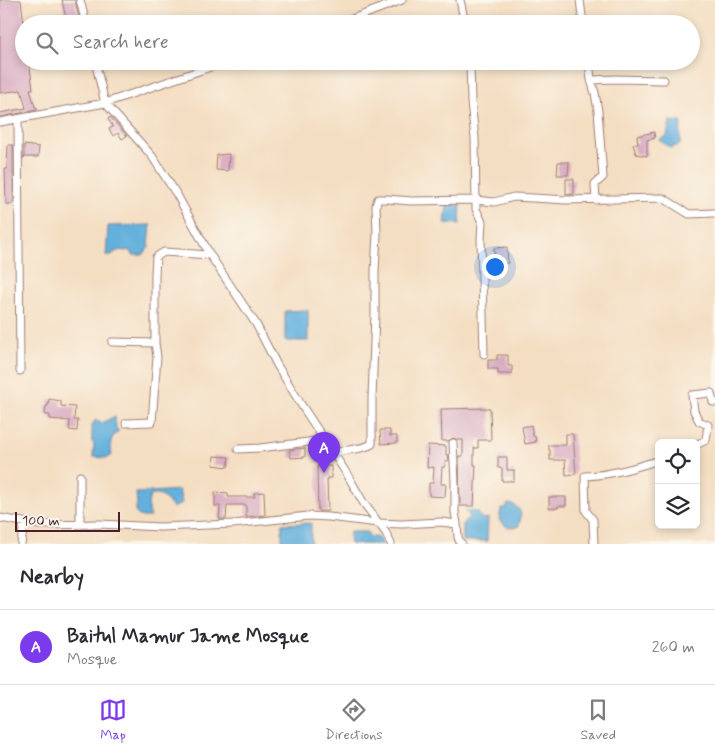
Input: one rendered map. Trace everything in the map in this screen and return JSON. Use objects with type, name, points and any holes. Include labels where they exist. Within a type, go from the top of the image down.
[{"type":"street","points":[[80,0],[84,15]]},
{"type":"street","points":[[363,15],[402,0]]},
{"type":"street","points":[[460,0],[463,15]]},
{"type":"street","points":[[580,0],[582,15]]},
{"type":"street","points":[[98,70],[106,103],[152,156],[177,195],[210,255],[256,324],[287,382],[363,502],[386,533],[391,544]]},
{"type":"street","points":[[0,122],[106,103],[202,70]]},
{"type":"street","points":[[470,70],[475,138],[476,209],[482,222],[484,354]]},
{"type":"street","points":[[590,70],[598,111],[603,177],[595,184],[596,200]]},
{"type":"street","points":[[591,80],[664,80]]},
{"type":"street","points":[[18,120],[20,371]]},
{"type":"street","points":[[333,454],[346,449],[367,447],[372,444],[376,205],[378,199],[411,202],[476,200],[494,202],[514,197],[564,200],[663,198],[689,214],[715,213]]},
{"type":"street","points":[[126,423],[152,422],[158,357],[155,343],[156,257],[164,252],[210,255]]},
{"type":"street","points":[[112,342],[155,343]]},
{"type":"street","points":[[700,443],[706,440],[708,425],[699,421],[694,411],[692,395],[710,393],[713,402],[715,402]]},
{"type":"street","points":[[238,449],[324,440]]},
{"type":"street","points":[[453,443],[455,512],[458,537],[462,544]]},
{"type":"street","points":[[594,544],[594,520],[586,511],[585,476],[601,475],[655,461]]},
{"type":"street","points":[[80,476],[80,525]]},
{"type":"street","points":[[0,518],[40,525],[99,524],[160,527],[233,524],[308,516],[378,523],[441,522],[457,524]]},
{"type":"street","points":[[21,544],[24,522]]},
{"type":"water","points":[[670,121],[681,122],[680,145],[670,148],[659,140],[667,136]]},
{"type":"water","points":[[447,205],[461,205],[460,224],[445,223]]},
{"type":"water","points":[[151,225],[149,247],[143,255],[133,255],[130,250],[120,250],[113,253],[112,256],[106,256],[108,226]]},
{"type":"water","points":[[308,310],[308,341],[285,341],[285,311]]},
{"type":"water","points":[[115,416],[116,428],[119,431],[113,436],[111,441],[112,455],[108,458],[93,457],[92,426],[95,420],[102,423]]},
{"type":"water","points":[[179,490],[182,503],[173,508],[163,498],[154,495],[150,496],[148,503],[150,517],[139,516],[136,513],[136,493]]},
{"type":"water","points":[[508,504],[519,509],[521,519],[518,527],[507,527],[499,520],[501,508],[506,508]]},
{"type":"water","points":[[465,511],[478,512],[480,517],[488,518],[487,541],[463,541],[463,523],[469,514]]},
{"type":"water","points":[[311,523],[311,544],[282,544],[282,524]]},
{"type":"water","points":[[350,532],[367,532],[369,536],[378,538],[383,544],[350,544]]},
{"type":"building","points":[[0,0],[21,0],[23,15],[15,15],[15,70],[30,70],[33,89],[30,89],[37,110],[0,117],[0,113],[26,108],[21,90],[0,93]]},
{"type":"building","points":[[62,0],[75,0],[78,15],[65,15]]},
{"type":"building","points":[[110,117],[127,136],[122,139],[118,133],[113,136],[109,129],[113,127],[108,119]]},
{"type":"building","points":[[654,132],[655,138],[647,140],[647,156],[636,154],[633,144],[638,144],[637,136]]},
{"type":"building","points":[[8,145],[13,145],[13,204],[6,204],[5,169],[7,169]]},
{"type":"building","points":[[24,145],[39,147],[38,157],[24,157]]},
{"type":"building","points":[[229,154],[228,171],[216,170],[217,155]]},
{"type":"building","points":[[558,162],[569,162],[568,175],[557,175]]},
{"type":"building","points":[[566,179],[574,179],[574,194],[566,195]]},
{"type":"building","points":[[507,247],[508,263],[495,264],[494,248]]},
{"type":"building","points":[[497,355],[508,355],[508,366],[512,366],[512,374],[498,374],[498,369],[488,369],[488,360],[497,360]]},
{"type":"building","points":[[49,399],[61,401],[61,406],[75,407],[74,420],[78,420],[77,431],[69,430],[70,421],[50,419],[50,415],[45,415]]},
{"type":"building","points":[[490,408],[491,440],[478,440],[478,448],[474,448],[474,465],[476,465],[474,506],[460,506],[459,456],[463,456],[463,440],[453,438],[448,441],[442,441],[441,409]]},
{"type":"building","points":[[531,425],[536,442],[525,444],[522,427]]},
{"type":"building","points":[[380,430],[390,430],[390,436],[397,436],[397,443],[381,444]]},
{"type":"building","points":[[566,434],[573,434],[576,474],[566,475],[565,460],[550,460],[549,445],[566,445]]},
{"type":"building","points":[[428,445],[446,446],[446,455],[448,455],[449,461],[445,461],[445,467],[442,467],[441,484],[446,484],[445,497],[429,496],[429,483],[433,483],[434,467],[427,468]]},
{"type":"building","points":[[305,448],[305,457],[291,458],[289,450]]},
{"type":"building","points":[[214,456],[229,457],[228,467],[213,465]]},
{"type":"building","points":[[498,457],[507,457],[507,470],[514,470],[514,481],[502,481],[502,468],[498,468]]},
{"type":"building","points":[[317,466],[331,466],[331,478],[327,478],[328,511],[318,511]]},
{"type":"building","points":[[215,492],[228,493],[228,497],[255,497],[254,493],[264,492],[265,515],[246,517],[246,505],[228,505],[226,519],[219,519],[220,506],[215,506]]},
{"type":"building","points":[[549,497],[566,497],[566,506],[549,508]]},
{"type":"place","name":"Baitul Mamur Jame Mosque","points":[[324,473]]}]
